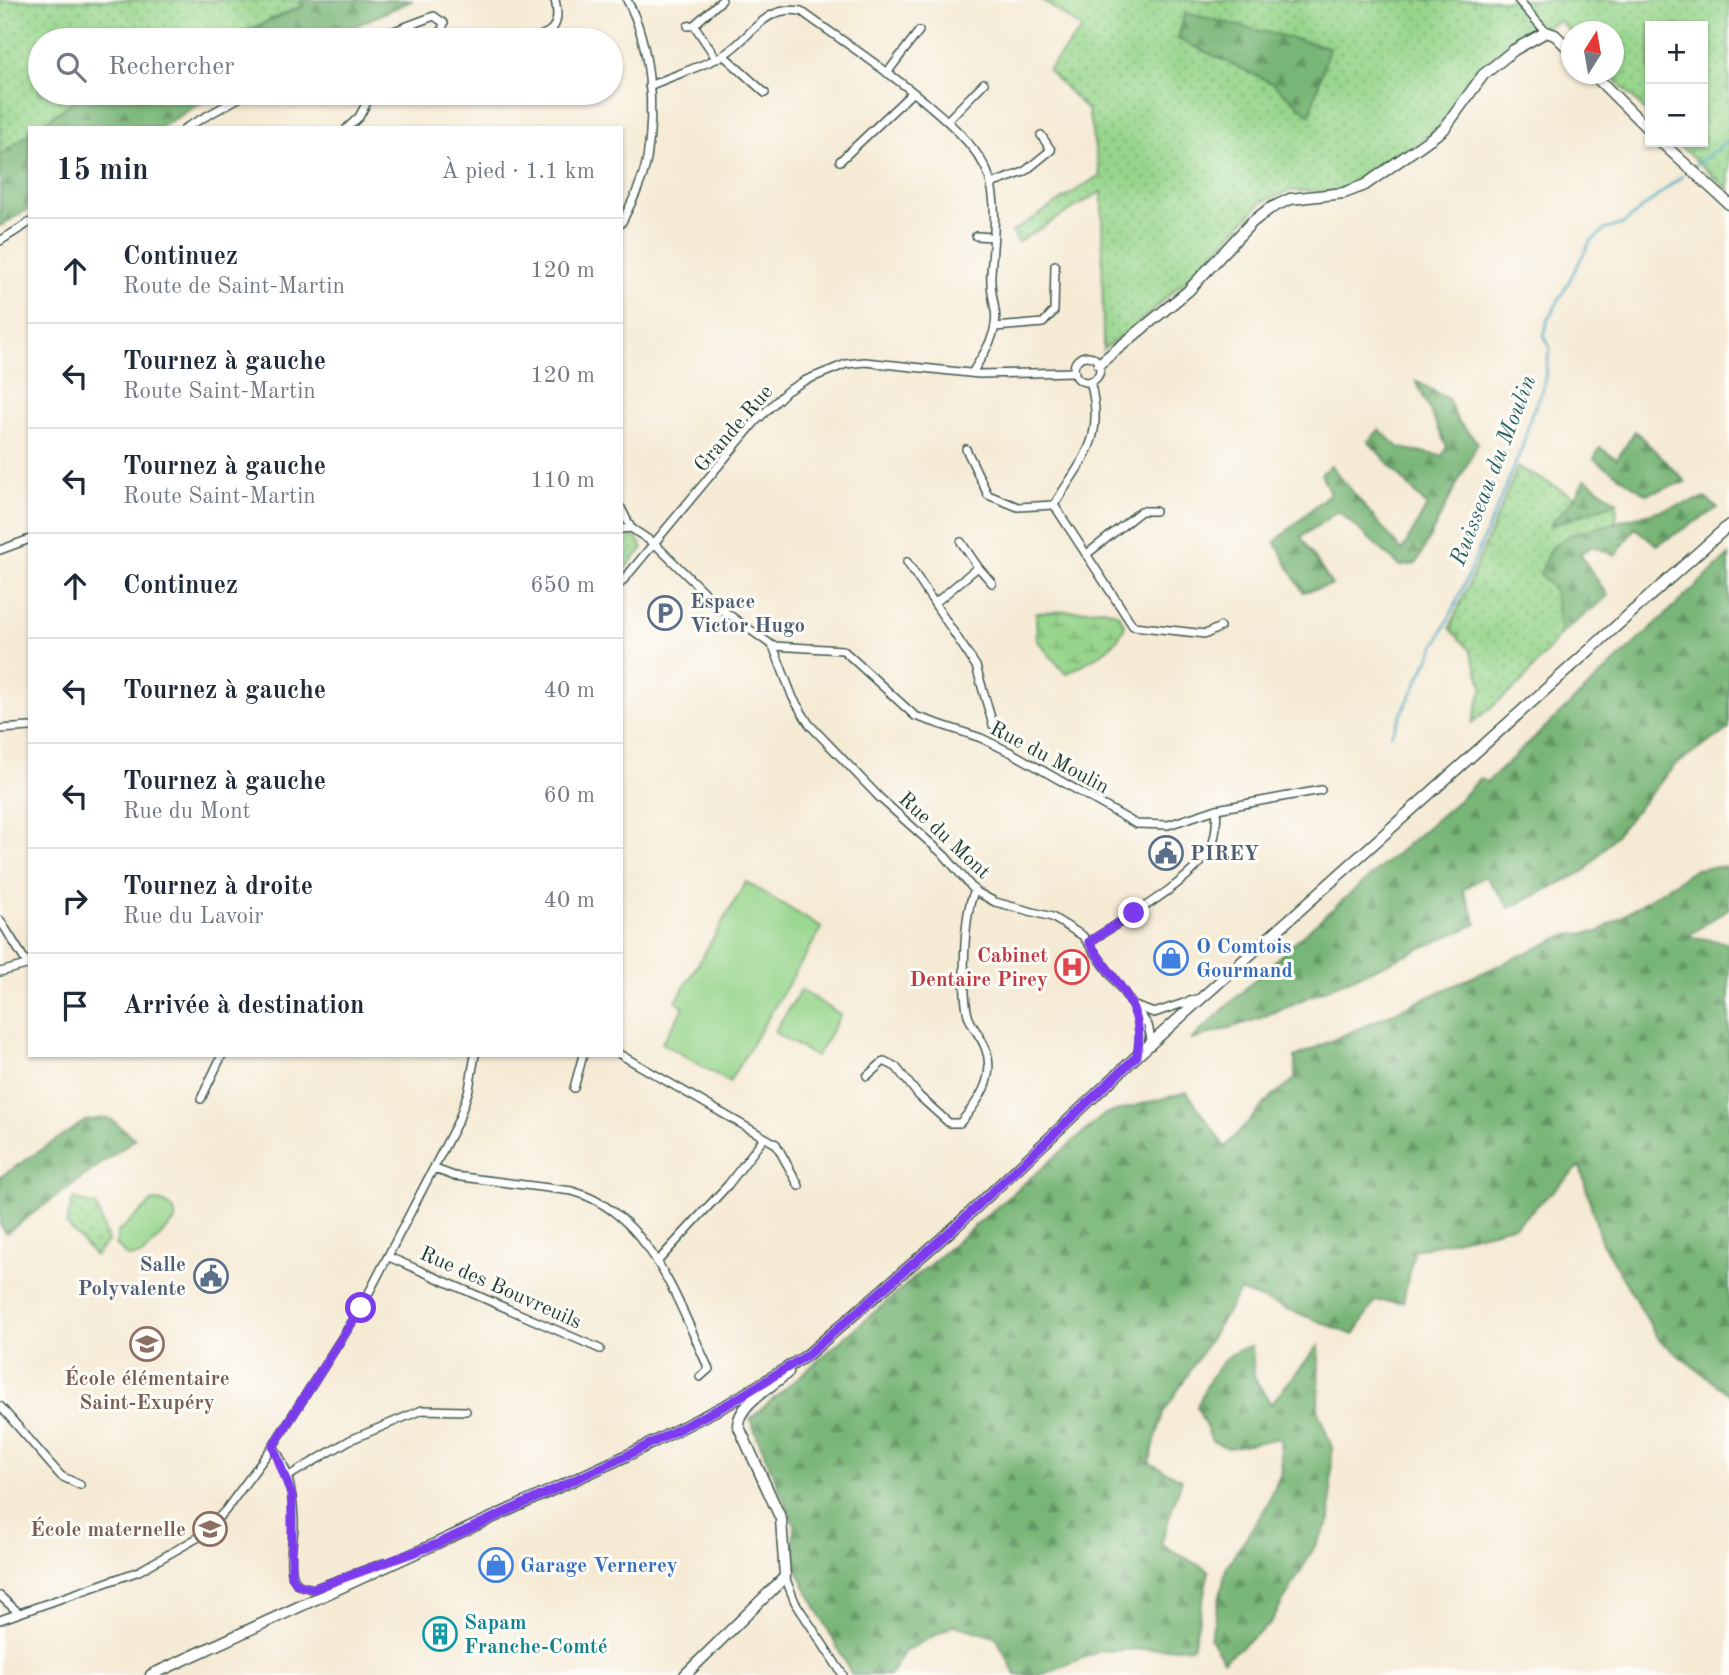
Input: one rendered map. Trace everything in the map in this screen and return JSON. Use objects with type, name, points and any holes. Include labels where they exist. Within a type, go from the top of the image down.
[{"type":"main road","points":[[1099,364],[1188,291],[1251,223],[1269,209],[1290,199],[1344,194],[1365,185],[1444,130],[1483,75],[1514,50],[1546,32],[1561,41]]},
{"type":"main road","points":[[1603,84],[1645,126]]},
{"type":"main road","points":[[1666,147],[1729,204]]},
{"type":"main road","points":[[685,1675],[785,1577],[780,1519],[738,1424],[738,1416],[955,1227],[1137,1056],[1729,524]]},
{"type":"main road","points":[[151,1675],[628,1455],[730,1403],[806,1356]]},
{"type":"street","points":[[552,28],[559,16],[555,0]]},
{"type":"street","points":[[623,219],[646,161],[649,86],[642,41],[627,0]]},
{"type":"street","points":[[722,0],[691,25],[720,57],[765,93]]},
{"type":"street","points":[[1518,0],[1546,32]]},
{"type":"street","points":[[649,86],[720,57],[768,16],[785,8],[802,11],[948,120],[983,163],[991,184],[993,237],[990,294],[995,311],[995,327],[992,338],[971,373]]},
{"type":"street","points":[[402,28],[434,16],[444,23],[443,28]]},
{"type":"street","points":[[887,73],[919,31]]},
{"type":"street","points":[[948,120],[984,83]]},
{"type":"street","points":[[840,161],[912,93]]},
{"type":"street","points":[[189,126],[226,105]]},
{"type":"street","points":[[349,126],[359,117],[366,105]]},
{"type":"street","points":[[991,184],[1024,172],[1051,150],[1041,135]]},
{"type":"street","points":[[0,241],[28,223]]},
{"type":"street","points":[[975,236],[993,237]]},
{"type":"street","points":[[995,327],[1043,323],[1054,311],[1055,265]]},
{"type":"street","points":[[1085,356],[1094,357],[1099,364],[1099,374],[1090,381],[1079,378],[1075,372],[1076,363],[1085,356]]},
{"type":"street","name":"Grande Rue","points":[[623,581],[755,422],[787,391],[804,381],[846,364],[865,362],[971,373],[1075,372]]},
{"type":"street","points":[[1054,505],[1083,463],[1093,435],[1098,409],[1090,381]]},
{"type":"street","points":[[965,449],[988,495],[1018,507],[1054,505]]},
{"type":"street","points":[[1054,505],[1133,626],[1206,634],[1220,627]]},
{"type":"street","points":[[1087,554],[1141,511],[1154,511]]},
{"type":"street","points":[[623,512],[631,528],[655,544],[721,609],[773,646]]},
{"type":"street","points":[[623,529],[631,528]]},
{"type":"street","points":[[0,550],[28,540]]},
{"type":"street","points":[[961,542],[992,583]]},
{"type":"street","points":[[907,562],[976,666],[993,725]]},
{"type":"street","points":[[935,603],[978,567]]},
{"type":"street","name":"Rue du Moulin","points":[[773,646],[843,650],[915,716],[981,738],[1014,754],[1136,824],[1168,825],[1217,809],[1321,790]]},
{"type":"street","name":"Rue du Mont","points":[[773,646],[793,698],[809,724],[880,798],[945,856],[975,891],[995,902],[1052,917],[1072,927],[1089,942],[1133,1006]]},
{"type":"street","points":[[0,729],[28,727]]},
{"type":"street","points":[[1089,942],[1153,901],[1209,852],[1215,834],[1217,809]]},
{"type":"street","points":[[866,1076],[884,1061],[896,1067],[919,1096],[949,1123],[960,1123],[980,1099],[988,1080],[989,1058],[969,1017],[966,999],[967,930],[971,898],[975,891]]},
{"type":"street","points":[[0,920],[28,963]]},
{"type":"street","points":[[0,972],[28,965]]},
{"type":"street","points":[[1133,1006],[1160,1013],[1207,995]]},
{"type":"street","points":[[1133,1006],[1148,1025],[1152,1044]]},
{"type":"street","points":[[1133,1006],[1141,1026],[1137,1056]]},
{"type":"street","points":[[623,1056],[776,1144],[799,1186]]},
{"type":"street","points":[[201,1099],[221,1057]]},
{"type":"street","points":[[0,1620],[139,1571],[189,1544],[225,1511],[273,1446],[361,1308],[435,1170],[464,1106],[475,1057]]},
{"type":"street","points":[[575,1088],[583,1057]]},
{"type":"street","points":[[657,1262],[728,1185],[764,1138]]},
{"type":"street","points":[[435,1170],[454,1176],[586,1195],[624,1220],[657,1262],[685,1312],[709,1370],[700,1377]]},
{"type":"street","name":"Rue des Bouvreuils","points":[[388,1257],[600,1349]]},
{"type":"street","points":[[0,1406],[61,1476],[80,1485]]},
{"type":"street","points":[[287,1477],[350,1440],[422,1409],[466,1411]]},
{"type":"street","points":[[273,1446],[287,1477],[295,1523],[291,1572],[298,1585],[313,1589],[437,1544]]},
{"type":"street","points":[[785,1577],[795,1602],[843,1675]]},
{"type":"street","points":[[0,1596],[19,1613]]},
{"type":"green space","points":[[0,0],[300,0],[304,5],[252,28],[28,28],[28,105],[68,105],[40,126],[28,126],[28,134],[0,155]]},
{"type":"green space","points":[[300,0],[413,0],[351,28],[253,28],[303,6]]},
{"type":"green space","points":[[1042,0],[1729,0],[1729,190],[1681,147],[1708,147],[1708,21],[1645,21],[1645,111],[1620,84],[1624,84],[1624,21],[1560,21],[1529,32],[1485,67],[1438,128],[1373,175],[1338,191],[1289,191],[1262,202],[1203,265],[1130,330],[1103,349],[1102,191],[1018,242],[1012,232],[1100,175],[1088,111],[1048,70],[1082,29]]},
{"type":"green space","points":[[1185,13],[1329,47],[1310,115],[1272,83],[1178,39]]},
{"type":"green space","points":[[68,105],[197,105],[163,126],[40,126]]},
{"type":"green space","points":[[28,134],[28,209],[0,226],[0,155]]},
{"type":"green space","points":[[1416,381],[1448,399],[1457,420],[1478,443],[1416,564],[1400,566],[1338,511],[1301,537],[1332,585],[1303,592],[1275,542],[1330,493],[1321,474],[1331,466],[1402,551],[1427,506],[1368,441],[1379,430],[1400,448],[1442,456],[1447,447]]},
{"type":"green space","points":[[1635,431],[1686,482],[1646,494],[1594,459],[1600,448],[1617,459]]},
{"type":"green space","points":[[1518,467],[1575,497],[1551,526],[1617,502],[1616,523],[1570,535],[1554,590],[1561,634],[1521,683],[1472,723],[1483,687],[1470,650],[1450,628]]},
{"type":"green space","points":[[1585,479],[1617,502],[1549,526],[1575,497]]},
{"type":"green space","points":[[1705,498],[1718,508],[1657,545],[1635,528],[1615,556],[1593,546],[1580,554],[1608,596],[1561,634],[1554,590],[1540,574],[1550,549],[1570,535]]},
{"type":"green space","points":[[623,533],[637,539],[643,548],[623,571]]},
{"type":"green space","points":[[1729,555],[1729,729],[1674,766],[1585,871],[1510,908],[1485,876],[1463,890],[1477,924],[1258,1019],[1191,1040],[1299,938],[1460,799],[1480,778],[1487,782]]},
{"type":"green space","points":[[1104,609],[1117,613],[1125,625],[1121,634],[1109,648],[1066,674],[1037,640],[1036,613]]},
{"type":"green space","points":[[1726,866],[1729,908],[1688,936],[1729,943],[1729,1394],[1660,1341],[1601,1241],[1580,1166],[1516,1225],[1414,1250],[1403,1302],[1375,1301],[1354,1335],[1240,1291],[1163,1414],[1149,1463],[1182,1479],[1161,1544],[1209,1571],[1193,1647],[1100,1651],[1041,1675],[1016,1675],[996,1637],[954,1625],[905,1651],[890,1675],[852,1675],[793,1563],[794,1524],[750,1419],[1105,1114],[1187,1092],[1225,1147],[1272,1096],[1295,1079],[1295,1057],[1566,935],[1598,932],[1696,869]]},
{"type":"green space","points":[[746,882],[822,928],[729,1082],[662,1043],[684,1007],[676,1002]]},
{"type":"green space","points":[[801,990],[841,1015],[816,1057],[774,1032]]},
{"type":"green space","points":[[104,1118],[112,1120],[135,1139],[6,1233],[0,1225],[0,1177],[85,1121]]},
{"type":"green space","points":[[73,1199],[96,1205],[108,1241],[95,1256],[66,1224]]},
{"type":"green space","points":[[153,1201],[170,1206],[175,1221],[142,1255],[127,1257],[116,1244],[118,1232]]},
{"type":"green space","points":[[1319,1345],[1318,1411],[1332,1448],[1330,1520],[1270,1624],[1224,1660],[1210,1638],[1227,1566],[1266,1507],[1282,1471],[1280,1438],[1228,1448],[1212,1441],[1197,1407],[1217,1368],[1241,1349],[1252,1346],[1254,1377],[1271,1404]]},
{"type":"waterway","name":"Ruisseau du Moulin","points":[[1694,166],[1729,140]]},
{"type":"waterway","name":"Ruisseau du Moulin","points":[[1391,735],[1455,606],[1522,448],[1531,415],[1543,389],[1550,347],[1544,336],[1548,320],[1590,242],[1606,229],[1623,224],[1682,176]]},
{"type":"place","name":"Espace Victor Hugo","points":[[665,613]]},
{"type":"place","name":"PIREY","points":[[1166,853]]},
{"type":"place","name":"O Comtois Gourmand","points":[[1171,958]]},
{"type":"place","name":"Cabinet Dentaire Pirey","points":[[1072,967]]},
{"type":"place","name":"Salle Polyvalente","points":[[211,1276]]},
{"type":"place","name":"École élémentaire Saint-Exupéry","points":[[147,1344]]},
{"type":"place","name":"École maternelle","points":[[210,1529]]},
{"type":"place","name":"Garage Vernerey","points":[[496,1565]]},
{"type":"place","name":"Sapam Franche-Comté","points":[[440,1634]]},
{"type":"route","points":[[361,1308],[273,1446],[292,1496],[295,1523],[292,1577],[298,1585],[306,1588],[313,1589],[437,1544],[628,1455],[730,1403],[806,1356],[955,1227],[1137,1056],[1141,1035],[1139,1019],[1132,1004],[1089,942],[1134,913]]}]
